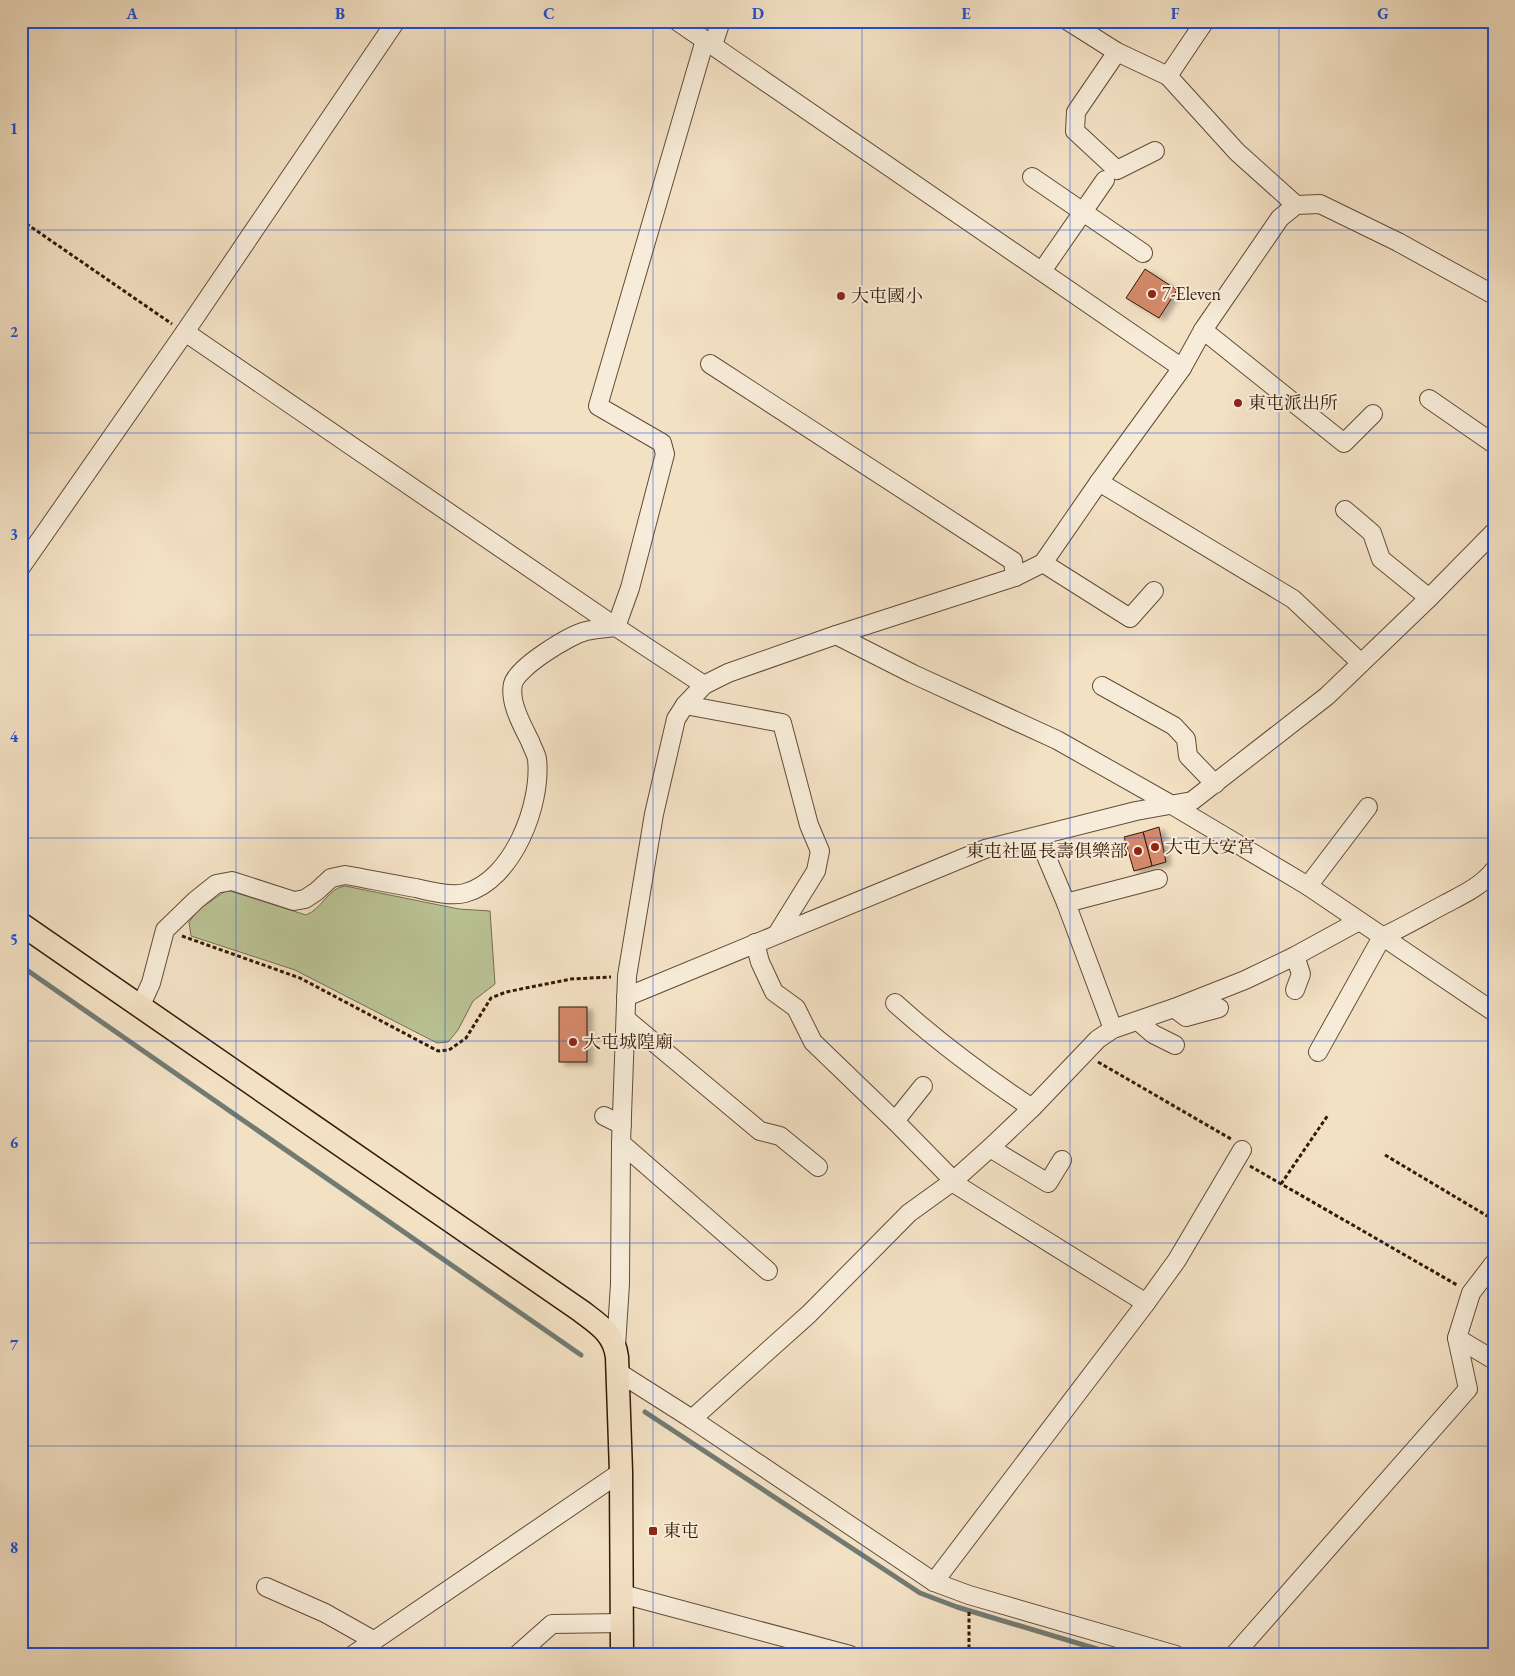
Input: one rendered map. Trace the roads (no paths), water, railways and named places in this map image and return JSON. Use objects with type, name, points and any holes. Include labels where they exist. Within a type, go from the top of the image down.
[{"type":"main road","points":[[21,924],[603,1328],[616,1346],[618,1372],[621,1472],[622,1655]]},
{"type":"street","points":[[21,567],[185,332],[396,21]]},
{"type":"street","points":[[677,21],[1182,368]]},
{"type":"street","points":[[616,627],[630,588],[665,454],[662,443],[598,406],[709,43],[721,21]]},
{"type":"street","points":[[1068,21],[1117,52],[1168,76],[1237,152],[1296,205]]},
{"type":"street","points":[[1168,76],[1205,21]]},
{"type":"street","points":[[1117,52],[1076,112],[1074,131],[1117,170],[1155,151]]},
{"type":"street","points":[[1032,177],[1142,253]]},
{"type":"street","points":[[1042,272],[1105,180]]},
{"type":"street","points":[[616,1346],[620,1284],[621,1143],[627,976],[654,814],[676,719],[685,705],[704,684],[728,673],[836,635],[1015,577],[1043,563],[1182,368],[1203,330],[1280,218],[1296,205],[1320,204],[1398,242],[1494,295]]},
{"type":"street","points":[[1203,330],[1344,444],[1373,414]]},
{"type":"street","points":[[185,332],[616,627],[704,684]]},
{"type":"street","points":[[710,364],[1013,561],[1015,577]]},
{"type":"street","points":[[1429,399],[1494,444]]},
{"type":"street","points":[[1099,482],[1293,598],[1361,663]]},
{"type":"street","points":[[1345,510],[1372,533],[1382,558],[1429,598]]},
{"type":"street","points":[[626,997],[985,849],[1136,811],[1192,801],[1327,696],[1429,598],[1494,532]]},
{"type":"street","points":[[1043,563],[1130,618],[1154,591]]},
{"type":"street","points":[[140,1007],[151,983],[165,930],[196,900],[216,884],[232,881],[294,901],[305,899],[331,878],[345,875],[442,893],[464,894],[490,881],[504,866],[521,839],[531,813],[538,775],[537,756],[520,721],[513,698],[514,683],[527,665],[552,648],[584,631],[616,627]]},
{"type":"street","points":[[836,635],[912,674],[1057,740],[1172,805],[1308,886],[1382,937],[1492,1005]]},
{"type":"street","points":[[1102,686],[1174,726],[1186,739],[1188,756],[1215,784]]},
{"type":"street","points":[[685,705],[782,723],[809,825],[820,851],[816,871],[777,934]]},
{"type":"street","points":[[1308,886],[1368,807]]},
{"type":"street","points":[[1038,837],[1066,903],[1113,1029]]},
{"type":"street","points":[[1318,1052],[1382,937],[1472,889],[1494,870]]},
{"type":"street","points":[[1066,903],[1158,879]]},
{"type":"street","points":[[692,1419],[808,1314],[909,1213],[952,1182],[990,1148],[1032,1108],[1098,1039],[1113,1029],[1174,1008],[1244,980],[1359,921]]},
{"type":"street","points":[[755,943],[760,962],[774,992],[796,1008],[813,1042],[895,1121],[948,1175],[952,1182],[1146,1303]]},
{"type":"street","points":[[1294,956],[1301,974],[1295,990]]},
{"type":"street","points":[[895,1003],[930,1034],[1001,1088],[1032,1108]]},
{"type":"street","points":[[1174,1008],[1186,1017],[1219,1008]]},
{"type":"street","points":[[626,1019],[760,1131],[780,1136],[818,1167]]},
{"type":"street","points":[[1138,1021],[1153,1034],[1175,1045]]},
{"type":"street","points":[[895,1121],[923,1086]]},
{"type":"street","points":[[604,1116],[622,1125]]},
{"type":"street","points":[[621,1143],[768,1271]]},
{"type":"street","points":[[990,1148],[1048,1183],[1062,1160]]},
{"type":"street","points":[[934,1582],[1177,1260],[1242,1150]]},
{"type":"street","points":[[1234,1655],[1468,1389],[1457,1338],[1471,1293],[1494,1263]]},
{"type":"street","points":[[1457,1338],[1494,1360]]},
{"type":"street","points":[[618,1372],[692,1419],[934,1582],[969,1595],[1176,1655]]},
{"type":"street","points":[[353,1655],[621,1472]]},
{"type":"street","points":[[266,1587],[326,1614],[373,1640]]},
{"type":"street","points":[[622,1594],[850,1655]]},
{"type":"street","points":[[517,1655],[552,1624],[623,1623]]},
{"type":"waterway","points":[[21,966],[581,1355]]},
{"type":"waterway","points":[[645,1412],[920,1593],[957,1607],[1117,1655]]},
{"type":"place","name":"7-Eleven","points":[[1152,294]]},
{"type":"place","name":"大屯國小","points":[[841,296]]},
{"type":"place","name":"東屯派出所","points":[[1238,403]]},
{"type":"place","name":"大屯大安宮","points":[[1155,847]]},
{"type":"place","name":"東屯社區長壽俱樂部","points":[[1138,851]]},
{"type":"place","name":"大屯城隍廟","points":[[573,1042]]},
{"type":"place","name":"東屯","points":[[653,1531]]}]
